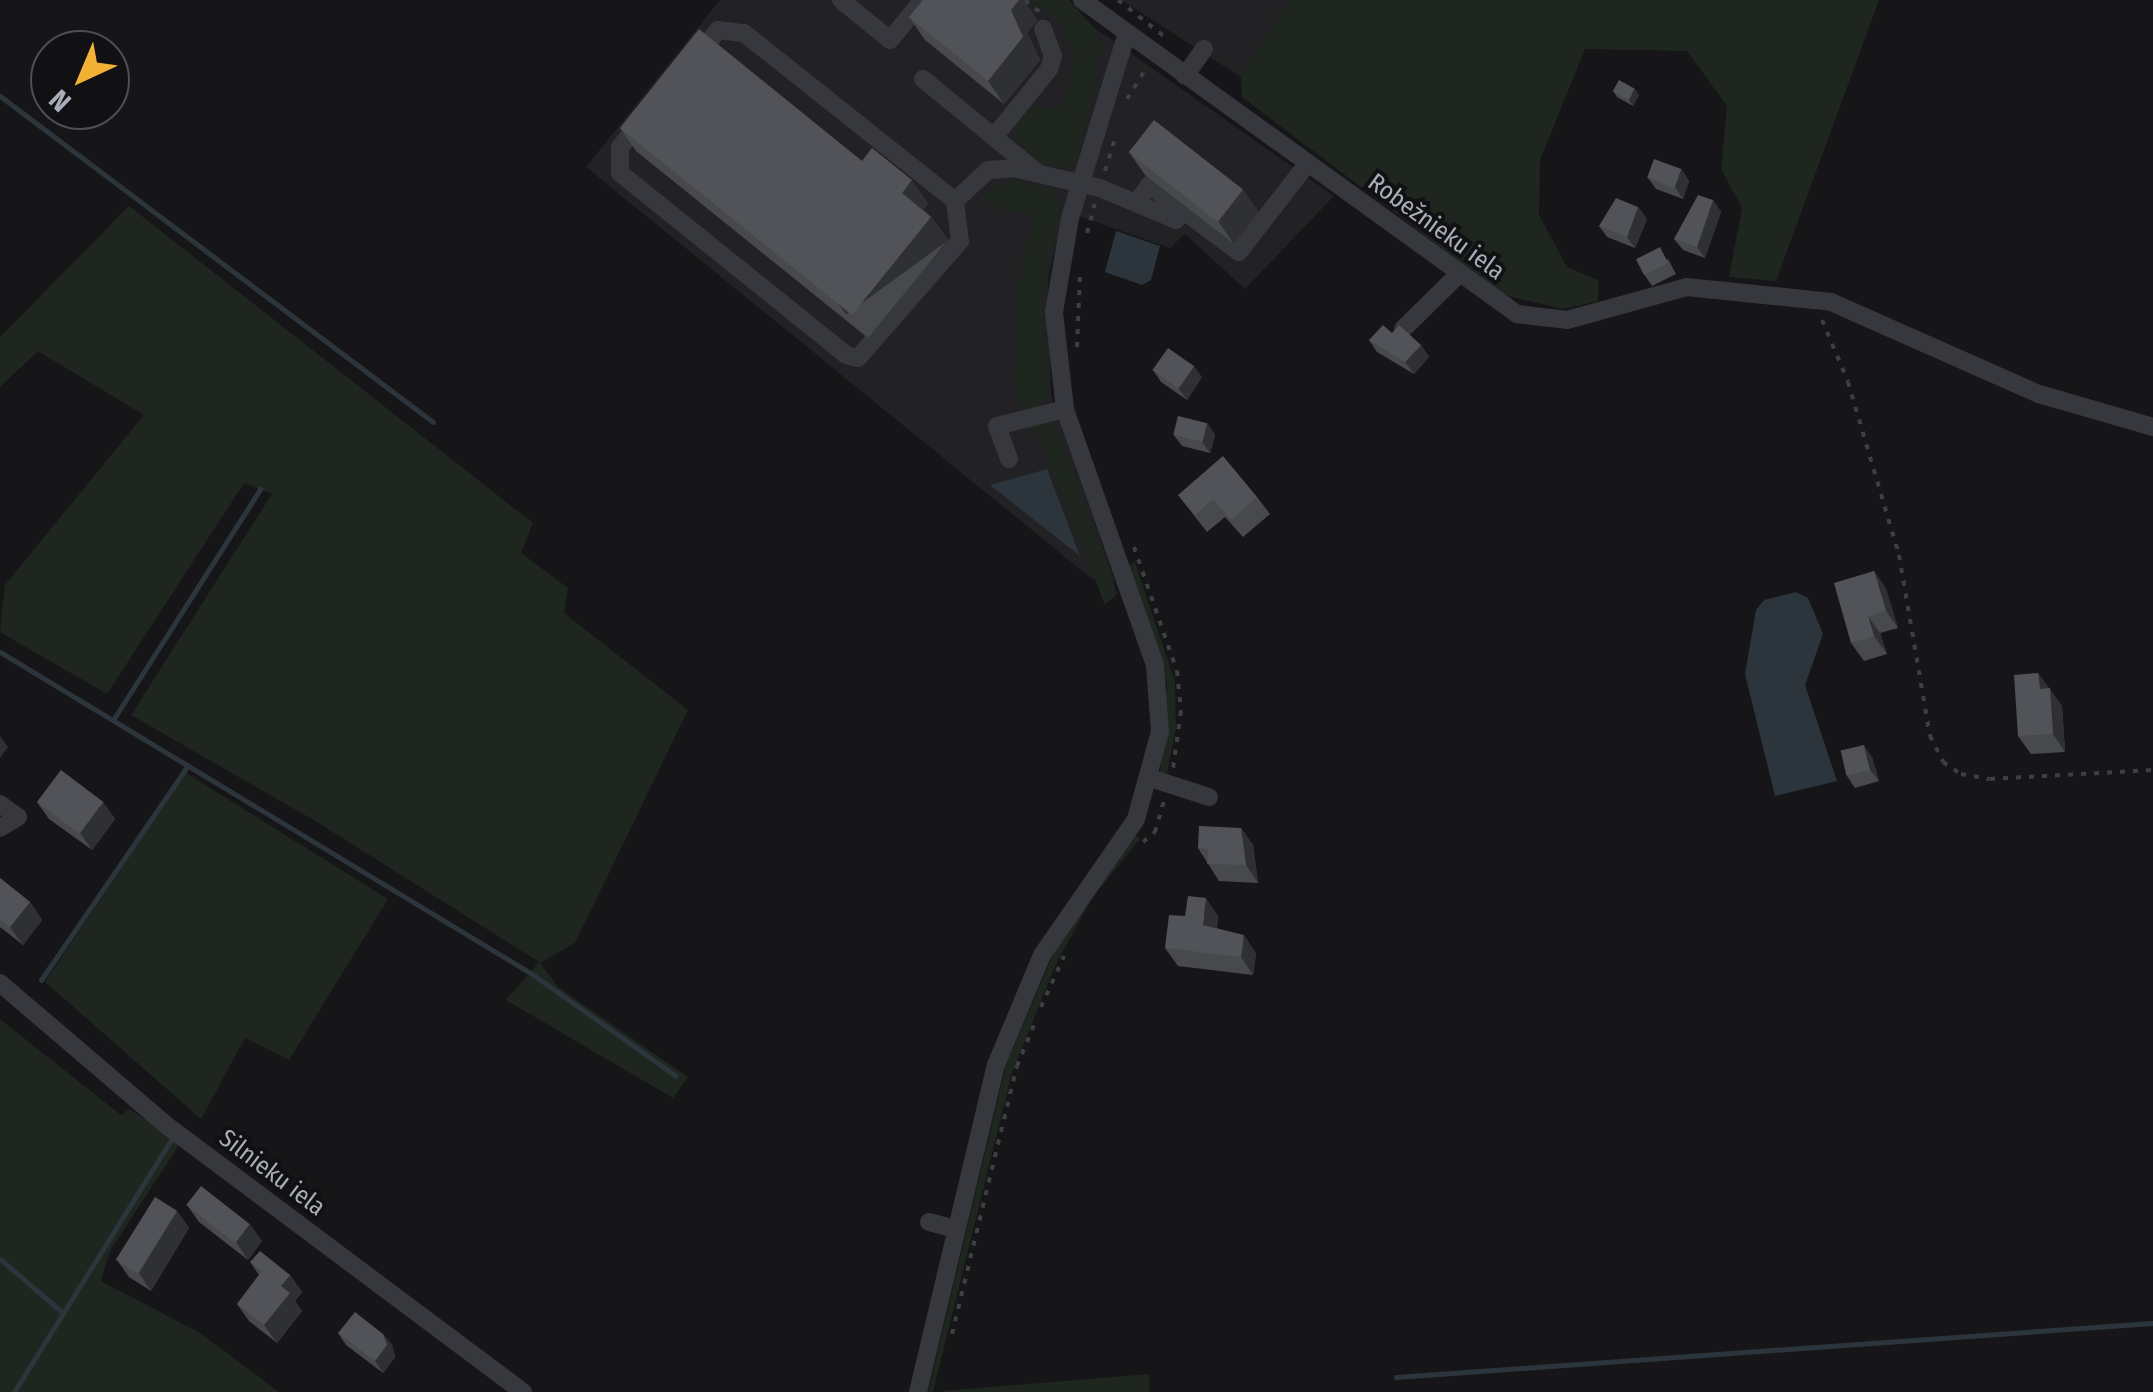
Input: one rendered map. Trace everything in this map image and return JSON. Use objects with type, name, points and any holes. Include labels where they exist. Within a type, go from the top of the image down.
[{"type":"street","points":[[841,0],[890,40],[923,0]]},
{"type":"street","name":"Robežnieku iela","points":[[1082,0],[1457,276],[1517,314],[1544,320],[1597,315],[1687,288],[1804,298],[1858,310],[2038,394],[2153,428]]},
{"type":"street","points":[[657,103],[620,147],[620,173],[846,356],[868,353],[960,241],[955,201],[744,32],[718,30],[682,74]]},
{"type":"street","points":[[994,137],[1050,70],[1053,56],[1043,30]]},
{"type":"street","points":[[918,1392],[996,1065],[1029,984],[1071,905],[1136,819],[1150,778],[1160,698],[1133,604],[1065,409],[1054,312],[1080,184],[1127,33]]},
{"type":"street","points":[[1185,76],[1204,49]]},
{"type":"street","points":[[923,78],[1038,174]]},
{"type":"street","points":[[955,201],[1001,166],[1100,188],[1176,220],[1183,211],[1239,252],[1307,164]]},
{"type":"street","points":[[1403,329],[1457,276]]},
{"type":"street","points":[[1009,459],[997,426],[1065,409]]},
{"type":"street","points":[[1114,610],[1133,604]]},
{"type":"street","points":[[1150,778],[1209,797]]},
{"type":"street","points":[[0,804],[18,817],[0,828]]},
{"type":"street","name":"Silnieku iela","points":[[0,983],[166,1125],[523,1392]]},
{"type":"street","points":[[928,1222],[956,1230]]},
{"type":"path","points":[[1118,0],[1163,33],[1163,46]]},
{"type":"path","points":[[1124,108],[1147,68]]},
{"type":"path","points":[[1084,246],[1115,136]]},
{"type":"path","points":[[1078,352],[1080,267]]},
{"type":"path","points":[[1804,298],[1831,335],[1864,434],[1905,584],[1930,736],[1943,762],[1961,774],[1990,779],[2153,770]]},
{"type":"path","points":[[1132,543],[1177,671],[1180,731],[1155,832],[1136,852]]},
{"type":"path","points":[[948,1348],[1017,1066],[1074,940]]},
{"type":"shaded area","points":[[720,0],[1055,0],[1334,196],[1245,289],[1185,234],[1170,248],[1064,211],[1048,278],[1051,395],[1115,582],[1092,579],[586,167]]},
{"type":"shaded area","points":[[1030,0],[1069,0],[1096,30],[1101,48],[1079,159],[1066,168],[1046,167],[1014,137],[1015,121],[1025,108],[1064,109],[1074,53],[1058,20]]},
{"type":"shaded area","points":[[1121,0],[1288,0],[1241,77]]},
{"type":"shaded area","points":[[1288,0],[1879,0],[1776,281],[1729,277],[1742,208],[1721,169],[1727,106],[1687,51],[1585,49],[1540,160],[1539,215],[1567,267],[1598,280],[1598,301],[1564,309],[1504,295],[1242,97],[1241,77]]},
{"type":"shaded area","points":[[1010,179],[1050,190],[1061,202],[1042,302],[1049,392],[1041,404],[1059,433],[1117,594],[1105,605],[1038,433],[1025,426],[1013,380],[1018,282],[1034,216],[1000,208],[984,195]]},
{"type":"shaded area","points":[[129,206],[533,523],[521,553],[568,588],[564,613],[688,710],[575,943],[540,963],[558,987],[688,1077],[673,1098],[506,1000],[539,962],[317,822],[131,715],[272,494],[244,483],[107,694],[0,632],[5,585],[144,415],[38,351],[0,387],[0,337]]},
{"type":"shaded area","points":[[1116,231],[1160,246],[1151,280],[1142,285],[1105,272]]},
{"type":"shaded area","points":[[1047,469],[1080,556],[990,485]]},
{"type":"shaded area","points":[[1135,562],[1175,682],[1176,729],[1166,778],[1160,775],[1167,683],[1129,565]]},
{"type":"shaded area","points":[[1796,592],[1808,598],[1823,634],[1805,685],[1837,781],[1775,796],[1745,674],[1756,610],[1764,600]]},
{"type":"shaded area","points":[[186,773],[388,899],[289,1060],[245,1038],[201,1119],[45,982]]},
{"type":"shaded area","points":[[1133,834],[1140,839],[1092,898],[1055,966],[1012,1073],[933,1392],[928,1392],[1006,1065],[1058,943]]},
{"type":"shaded area","points":[[0,1019],[121,1115],[129,1109],[181,1142],[110,1251],[101,1281],[200,1333],[279,1392],[0,1392]]},
{"type":"shaded area","points":[[1149,1374],[1150,1392],[942,1392],[943,1391]]},
{"type":"building","points":[[923,0],[1019,0],[1011,10],[1023,37],[988,81],[909,17]]},
{"type":"building","points":[[699,29],[862,161],[872,148],[912,180],[902,193],[931,217],[852,315],[620,128]]},
{"type":"building","points":[[1619,80],[1635,89],[1628,100],[1613,91]]},
{"type":"building","points":[[1154,120],[1243,190],[1218,222],[1129,152]]},
{"type":"building","points":[[1654,159],[1681,169],[1674,188],[1647,178]]},
{"type":"building","points":[[1698,195],[1713,200],[1697,247],[1674,239]]},
{"type":"building","points":[[1616,198],[1638,207],[1627,237],[1599,226]]},
{"type":"building","points":[[1660,247],[1668,263],[1644,275],[1636,259]]},
{"type":"building","points":[[1383,325],[1392,333],[1399,325],[1421,345],[1405,362],[1369,340]]},
{"type":"building","points":[[1168,348],[1194,366],[1179,388],[1153,370]]},
{"type":"building","points":[[1178,416],[1207,423],[1203,442],[1173,434]]},
{"type":"building","points":[[1223,456],[1257,497],[1231,520],[1213,499],[1195,515],[1178,495]]},
{"type":"building","points":[[1874,571],[1886,611],[1868,616],[1874,636],[1851,643],[1834,583]]},
{"type":"building","points":[[2038,673],[2040,689],[2050,688],[2053,734],[2018,736],[2014,675]]},
{"type":"building","points":[[1864,745],[1870,770],[1846,776],[1841,750]]},
{"type":"building","points":[[61,770],[103,802],[79,834],[37,802]]},
{"type":"building","points":[[1199,826],[1241,828],[1246,865],[1207,864],[1208,849],[1198,848]]},
{"type":"building","points":[[0,878],[30,902],[10,927],[0,919]]},
{"type":"building","points":[[1188,896],[1206,898],[1203,925],[1244,935],[1241,957],[1165,948],[1169,915],[1185,916]]},
{"type":"building","points":[[201,1186],[250,1224],[235,1243],[186,1205]]},
{"type":"building","points":[[155,1197],[177,1211],[138,1274],[116,1260]]},
{"type":"building","points":[[260,1251],[290,1275],[281,1286],[290,1293],[264,1325],[237,1304],[262,1271],[250,1262]]},
{"type":"building","points":[[355,1312],[383,1334],[387,1345],[375,1361],[338,1333]]},
{"type":"waterway","points":[[0,96],[433,422]]},
{"type":"waterway","points":[[113,720],[260,489]]},
{"type":"waterway","points":[[0,652],[532,974],[676,1076]]},
{"type":"waterway","points":[[41,980],[188,765]]},
{"type":"waterway","points":[[14,1392],[171,1140]]},
{"type":"waterway","points":[[0,1259],[63,1313]]},
{"type":"waterway","points":[[1396,1377],[2152,1323]]}]
